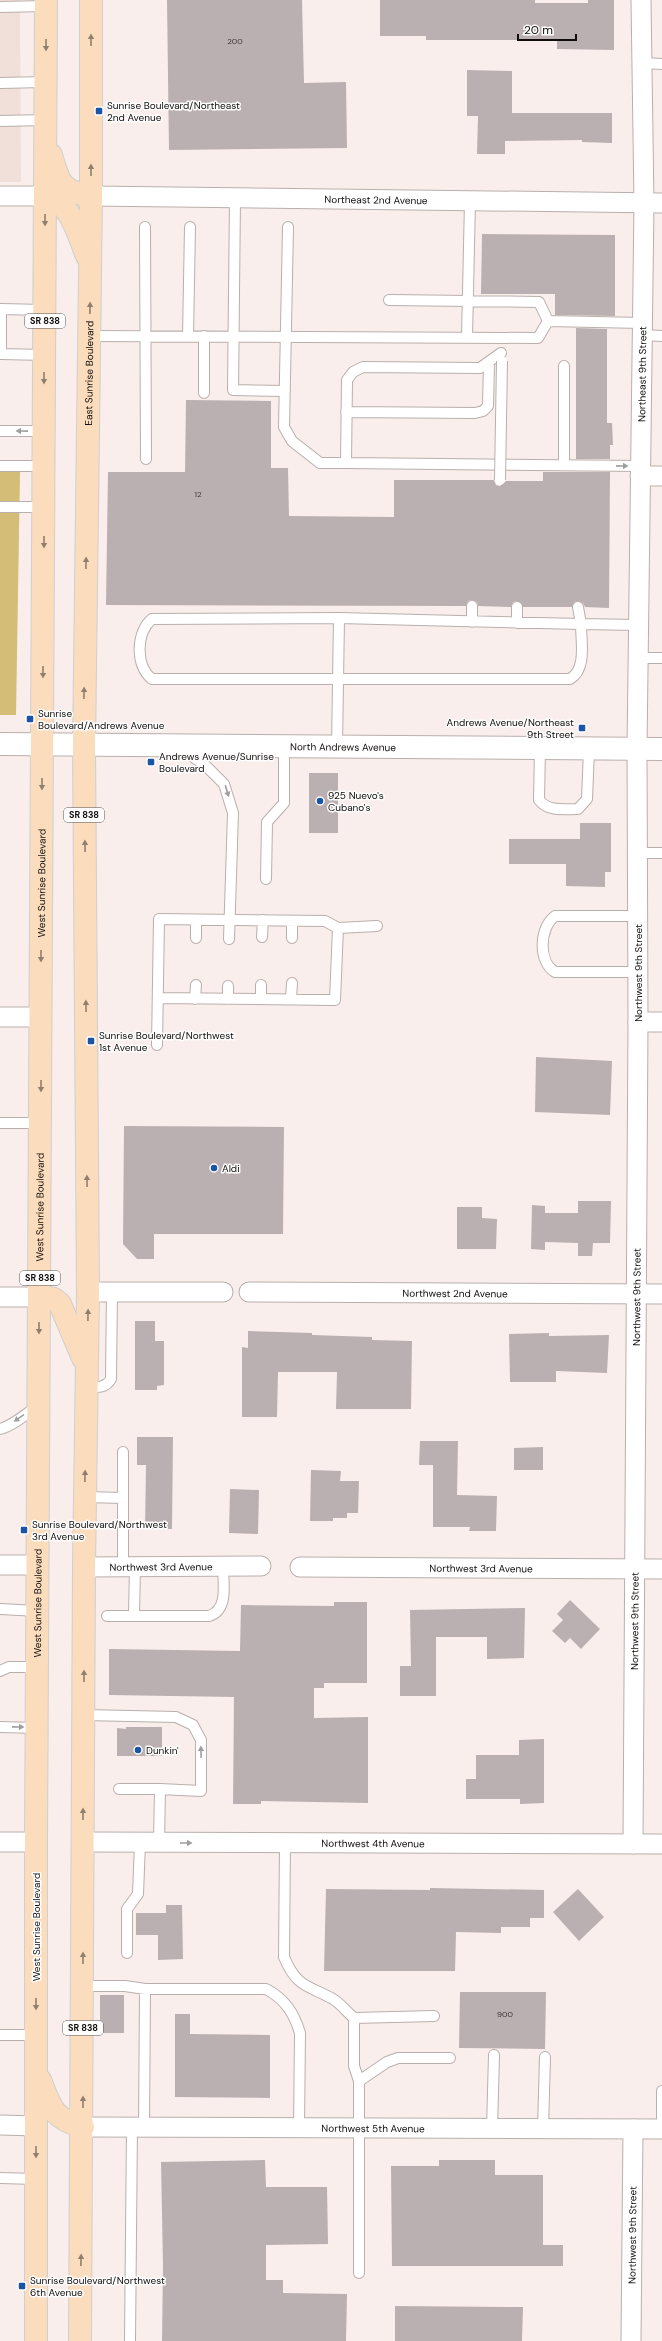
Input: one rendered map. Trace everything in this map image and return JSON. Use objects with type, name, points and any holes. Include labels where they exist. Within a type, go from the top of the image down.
[{"type":"main road","name":"East Sunrise Boulevard","points":[[84,746],[91,196],[91,0]]},
{"type":"main road","name":"SR 838","points":[[43,745],[46,3]]},
{"type":"main road","points":[[45,129],[58,180],[66,189],[73,193],[91,196]]},
{"type":"main road","points":[[45,196],[59,201],[69,215],[90,265]]},
{"type":"main road","name":"North Andrews Avenue","points":[[0,744],[84,746],[662,749]]},
{"type":"main road","name":"West Sunrise Boulevard","points":[[36,2341],[36,1842],[43,745]]},
{"type":"main road","name":"SR 838","points":[[80,2341],[83,2127],[84,1567],[88,1292],[84,746]]},
{"type":"main road","points":[[40,1297],[54,1299],[60,1304],[87,1378]]},
{"type":"main road","points":[[37,2071],[51,2107],[62,2120],[83,2127]]},
{"type":"street","name":"Northeast 9th Street","points":[[637,749],[642,329],[653,203],[642,63],[641,0]]},
{"type":"street","points":[[0,196],[45,196]]},
{"type":"street","name":"Northeast 2nd Avenue","points":[[91,196],[653,203]]},
{"type":"street","points":[[640,471],[662,476]]},
{"type":"street","name":"Northwest 9th Street","points":[[633,1844],[635,1294],[638,1022],[637,749]]},
{"type":"street","points":[[0,1017],[41,1017]]},
{"type":"street","points":[[638,1022],[662,1022]]},
{"type":"street","points":[[88,1292],[223,1292]]},
{"type":"street","name":"Northwest 2nd Avenue","points":[[249,1292],[662,1294]]},
{"type":"street","points":[[0,1297],[40,1297]]},
{"type":"street","points":[[0,1565],[38,1565]]},
{"type":"street","name":"Northwest 3rd Avenue","points":[[84,1567],[261,1566]]},
{"type":"street","name":"Northwest 3rd Avenue","points":[[300,1567],[662,1569]]},
{"type":"street","points":[[0,1842],[36,1842]]},
{"type":"street","name":"Northwest 4th Avenue","points":[[83,1842],[662,1844]]},
{"type":"street","points":[[0,2125],[36,2126]]},
{"type":"street","name":"Northwest 5th Avenue","points":[[83,2127],[662,2129]]},
{"type":"street","name":"Northwest 9th Street","points":[[631,2341],[634,2129]]},
{"type":"lane","points":[[0,7],[46,3]]},
{"type":"lane","points":[[642,63],[662,64]]},
{"type":"lane","points":[[0,83],[45,82]]},
{"type":"lane","points":[[0,121],[45,129]]},
{"type":"lane","points":[[235,198],[233,390],[285,391]]},
{"type":"lane","points":[[467,337],[470,201]]},
{"type":"lane","points":[[145,227],[144,320],[147,336],[146,459]]},
{"type":"lane","points":[[188,336],[190,227]]},
{"type":"lane","points":[[288,227],[284,427],[292,441],[320,463],[564,465],[604,466],[640,471]]},
{"type":"lane","points":[[389,300],[539,302],[548,321]]},
{"type":"lane","points":[[44,310],[1,309],[1,354],[44,355]]},
{"type":"lane","points":[[548,321],[642,329],[662,336]]},
{"type":"lane","points":[[89,336],[538,338],[548,321]]},
{"type":"lane","points":[[204,336],[204,393]]},
{"type":"lane","points":[[500,480],[501,337]]},
{"type":"lane","points":[[346,463],[347,380],[353,372],[363,367],[480,368],[489,362],[502,357]]},
{"type":"lane","points":[[346,412],[476,413],[483,411],[488,406],[489,362]]},
{"type":"lane","points":[[564,366],[564,465]]},
{"type":"lane","points":[[0,431],[44,431]]},
{"type":"lane","points":[[0,466],[44,466]]},
{"type":"lane","points":[[0,507],[44,507]]},
{"type":"lane","points":[[472,606],[472,622]]},
{"type":"lane","points":[[517,607],[517,623]]},
{"type":"lane","points":[[578,607],[581,624],[580,667],[577,675],[570,680],[152,679],[145,674],[141,665],[141,634],[145,625],[152,618],[339,618],[472,622],[517,623],[581,624],[638,625]]},
{"type":"lane","points":[[337,747],[339,618]]},
{"type":"lane","points":[[638,658],[662,658]]},
{"type":"lane","points":[[178,746],[205,765],[224,784],[233,812],[229,939]]},
{"type":"lane","points":[[266,879],[267,822],[284,803],[284,747]]},
{"type":"lane","points":[[540,748],[539,800],[544,806],[552,809],[578,809],[588,799],[589,749]]},
{"type":"lane","points":[[638,853],[662,853]]},
{"type":"lane","points":[[638,916],[555,916],[548,921],[544,929],[544,961],[548,968],[555,972],[638,972]]},
{"type":"lane","points":[[156,1045],[159,919],[324,922],[338,928],[377,926]]},
{"type":"lane","points":[[196,920],[196,938]]},
{"type":"lane","points":[[262,937],[263,920]]},
{"type":"lane","points":[[292,921],[292,938]]},
{"type":"lane","points":[[158,998],[335,1000],[338,928]]},
{"type":"lane","points":[[291,999],[292,983]]},
{"type":"lane","points":[[195,999],[196,985]]},
{"type":"lane","points":[[261,985],[261,999]]},
{"type":"lane","points":[[228,986],[228,999]]},
{"type":"lane","points":[[0,1123],[40,1123]]},
{"type":"lane","points":[[87,1378],[102,1387],[107,1385],[111,1379],[112,1292]]},
{"type":"lane","points":[[0,1429],[8,1427],[39,1405]]},
{"type":"lane","points":[[123,1452],[123,1498],[134,1615]]},
{"type":"lane","points":[[85,1497],[123,1498]]},
{"type":"lane","points":[[107,1616],[209,1616],[217,1613],[222,1607],[223,1566]]},
{"type":"lane","points":[[0,1609],[38,1611]]},
{"type":"lane","points":[[0,1671],[9,1667],[37,1667]]},
{"type":"lane","points":[[84,1715],[176,1717],[193,1725],[201,1740],[201,1791],[119,1789]]},
{"type":"lane","points":[[0,1727],[37,1728]]},
{"type":"lane","points":[[160,1789],[160,1843]]},
{"type":"lane","points":[[127,1953],[127,1909],[138,1894],[140,1843]]},
{"type":"lane","points":[[285,1843],[283,1942],[286,1963],[297,1979],[305,1987],[334,2000],[354,2018],[434,2016]]},
{"type":"lane","points":[[83,1986],[125,1986],[145,1989],[266,1989],[278,1995],[296,2020],[300,2033],[299,2128]]},
{"type":"lane","points":[[130,2341],[145,1989]]},
{"type":"lane","points":[[354,2018],[354,2066],[360,2081],[359,2273]]},
{"type":"lane","points":[[0,2035],[37,2035]]},
{"type":"lane","points":[[492,2129],[494,2055]]},
{"type":"lane","points":[[543,2129],[545,2057]]},
{"type":"lane","points":[[360,2081],[387,2062],[398,2058],[450,2058]]},
{"type":"lane","points":[[662,2091],[662,2129]]},
{"type":"lane","points":[[0,2178],[36,2178]]},
{"type":"shaded area","points":[[0,0],[20,0],[21,182],[0,182]]},
{"type":"shaded area","points":[[0,472],[20,472],[16,715],[0,715]]},
{"type":"building","points":[[167,0],[302,0],[304,83],[346,82],[347,148],[169,150]]},
{"type":"building","points":[[380,0],[535,0],[535,3],[588,3],[588,0],[614,0],[614,50],[557,49],[557,40],[426,40],[426,36],[380,36]]},
{"type":"building","points":[[467,70],[512,71],[512,113],[612,113],[612,143],[582,142],[582,140],[505,141],[505,154],[477,154],[478,116],[467,116]]},
{"type":"building","points":[[482,234],[615,235],[615,316],[555,315],[555,294],[481,294]]},
{"type":"building","points":[[576,328],[607,329],[607,423],[612,423],[613,445],[610,445],[610,459],[576,459]]},
{"type":"building","points":[[186,400],[271,401],[271,468],[288,468],[289,516],[394,517],[394,480],[494,480],[496,485],[500,486],[506,481],[543,481],[543,472],[610,472],[609,608],[585,607],[583,603],[577,601],[574,602],[572,607],[523,607],[517,601],[513,602],[511,607],[478,606],[477,602],[472,600],[468,601],[466,606],[106,605],[108,472],[185,472]]},
{"type":"building","points":[[309,773],[338,773],[338,833],[309,833]]},
{"type":"building","points":[[580,823],[611,823],[611,872],[605,872],[605,887],[566,886],[566,864],[509,864],[509,839],[580,839]]},
{"type":"building","points":[[536,1057],[612,1061],[610,1115],[535,1112]]},
{"type":"building","points":[[124,1126],[284,1127],[283,1234],[154,1234],[154,1259],[137,1259],[123,1244]]},
{"type":"building","points":[[578,1201],[611,1201],[610,1243],[593,1243],[592,1256],[578,1256],[578,1243],[545,1242],[545,1250],[531,1249],[532,1205],[545,1206],[545,1213],[578,1213]]},
{"type":"building","points":[[457,1207],[482,1207],[482,1218],[497,1219],[496,1249],[457,1249]]},
{"type":"building","points":[[135,1321],[155,1321],[155,1341],[164,1341],[164,1385],[157,1386],[157,1390],[135,1390]]},
{"type":"building","points":[[248,1331],[312,1333],[312,1335],[372,1337],[372,1340],[412,1341],[411,1409],[336,1409],[337,1372],[278,1372],[277,1417],[242,1417],[242,1347],[248,1348]]},
{"type":"building","points":[[549,1333],[549,1336],[609,1335],[607,1373],[556,1371],[556,1382],[510,1382],[509,1334]]},
{"type":"building","points":[[137,1437],[173,1437],[172,1529],[145,1529],[146,1465],[137,1465]]},
{"type":"building","points":[[420,1441],[458,1441],[457,1495],[497,1496],[496,1531],[469,1531],[470,1527],[433,1527],[433,1465],[419,1465]]},
{"type":"building","points":[[543,1447],[543,1470],[514,1470],[514,1448]]},
{"type":"building","points":[[311,1470],[341,1471],[340,1481],[359,1481],[358,1513],[347,1513],[347,1518],[333,1518],[333,1521],[310,1521]]},
{"type":"building","points":[[230,1489],[259,1490],[258,1534],[229,1533]]},
{"type":"building","points":[[570,1600],[600,1629],[581,1649],[570,1638],[565,1643],[552,1631],[563,1620],[557,1614]]},
{"type":"building","points":[[334,1602],[367,1602],[367,1683],[324,1683],[324,1688],[314,1688],[314,1718],[368,1717],[368,1803],[261,1801],[261,1804],[233,1804],[234,1697],[109,1695],[109,1649],[240,1651],[241,1605],[334,1606]]},
{"type":"building","points":[[525,1608],[524,1658],[487,1659],[487,1637],[436,1637],[436,1696],[400,1696],[400,1666],[411,1666],[410,1610]]},
{"type":"building","points":[[126,1727],[162,1727],[162,1756],[117,1756],[117,1728],[126,1729]]},
{"type":"building","points":[[544,1739],[544,1803],[520,1804],[520,1799],[466,1799],[466,1779],[476,1779],[476,1755],[519,1755],[519,1740]]},
{"type":"building","points":[[430,1888],[544,1890],[544,1918],[530,1918],[530,1927],[501,1927],[501,1933],[456,1932],[455,1971],[324,1971],[326,1889],[430,1890]]},
{"type":"building","points":[[578,1889],[604,1917],[579,1941],[553,1912]]},
{"type":"building","points":[[166,1905],[182,1905],[183,1959],[158,1960],[158,1935],[136,1935],[136,1913],[166,1913]]},
{"type":"building","points":[[460,1992],[546,1992],[545,2049],[459,2048]]},
{"type":"building","points":[[100,1995],[124,1995],[124,2033],[100,2033]]},
{"type":"building","points":[[175,2014],[190,2014],[190,2034],[270,2035],[270,2098],[175,2097]]},
{"type":"building","points":[[265,2160],[266,2187],[327,2187],[328,2244],[266,2245],[266,2280],[283,2280],[283,2293],[347,2294],[346,2341],[162,2341],[163,2267],[161,2162]]},
{"type":"building","points":[[439,2160],[495,2160],[495,2175],[543,2175],[543,2245],[563,2245],[563,2266],[392,2266],[391,2166],[439,2166]]},
{"type":"building","points":[[395,2306],[523,2307],[522,2341],[395,2341]]},
{"type":"place","name":"Sunrise Boulevard/Northeast 2nd Avenue","points":[[99,111]]},
{"type":"place","name":"Sunrise Boulevard/Andrews Avenue","points":[[30,719]]},
{"type":"place","name":"Andrews Avenue/Northeast 9th Street","points":[[582,728]]},
{"type":"place","name":"Andrews Avenue/Sunrise Boulevard","points":[[151,762]]},
{"type":"place","name":"925 Nuevo's Cubano's","points":[[320,801]]},
{"type":"place","name":"Sunrise Boulevard/Northwest 1st Avenue","points":[[91,1041]]},
{"type":"place","name":"Aldi","points":[[214,1168]]},
{"type":"place","name":"Sunrise Boulevard/Northwest 3rd Avenue","points":[[24,1530]]},
{"type":"place","name":"Dunkin'","points":[[138,1750]]},
{"type":"place","name":"Sunrise Boulevard/Northwest 6th Avenue","points":[[22,2286]]}]
